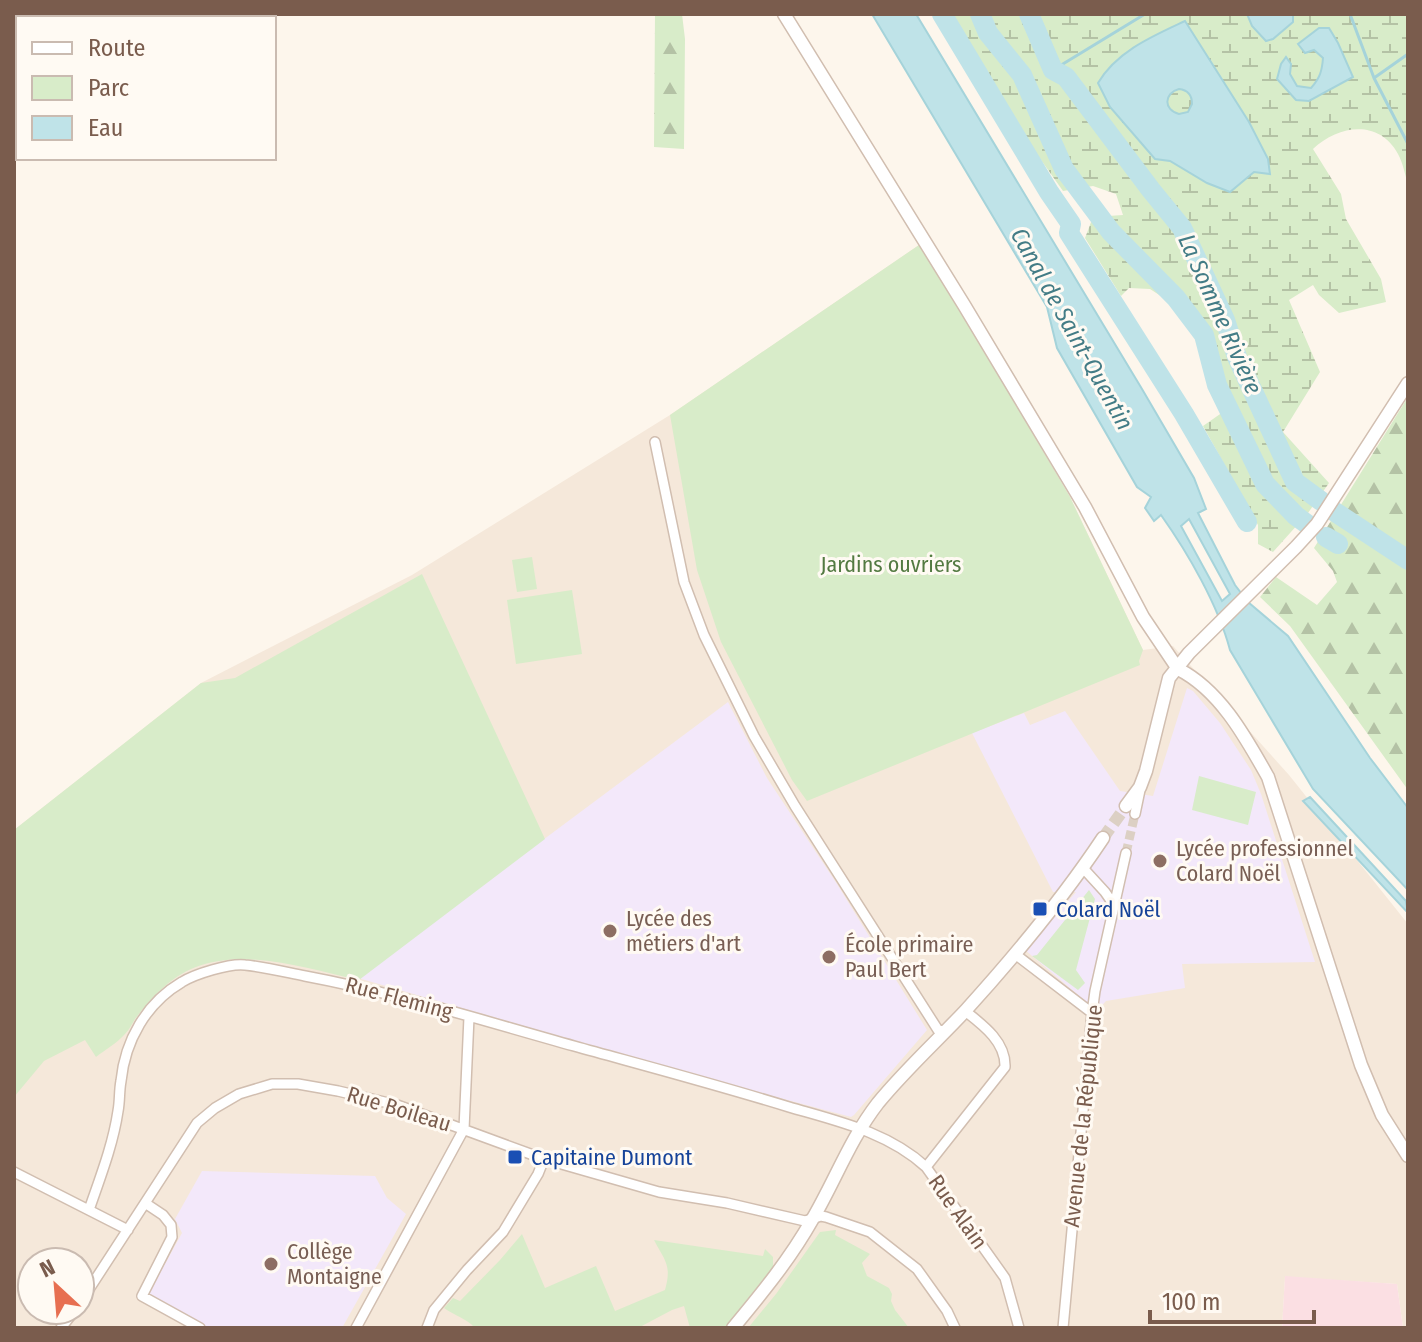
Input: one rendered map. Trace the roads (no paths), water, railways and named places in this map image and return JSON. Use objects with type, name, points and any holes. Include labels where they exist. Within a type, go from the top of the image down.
[{"type":"street","points":[[784,14],[1085,507],[1143,617],[1178,669],[1192,676],[1221,706],[1248,741],[1268,777],[1361,1065],[1382,1115],[1408,1156]]},
{"type":"street","points":[[1130,810],[1146,771],[1169,678],[1207,634],[1317,524],[1408,383]]},
{"type":"street","points":[[655,442],[684,582],[716,660],[754,736],[795,806],[938,1030],[945,1031]]},
{"type":"street","points":[[733,1328],[786,1263],[859,1129],[1015,954],[1103,838]]},
{"type":"street","name":"Avenue de la République","points":[[1063,1328],[1092,1013],[1126,853]]},
{"type":"street","points":[[1083,868],[1114,905]]},
{"type":"street","points":[[1015,954],[1092,1013]]},
{"type":"street","name":"Rue Fleming","points":[[89,1210],[118,1111],[129,1042],[155,1004],[173,987],[199,973],[242,964],[427,1003],[859,1129]]},
{"type":"street","points":[[926,1167],[1005,1067],[1006,1056],[998,1042],[965,1011]]},
{"type":"street","points":[[356,1328],[464,1129],[469,1017]]},
{"type":"street","name":"Rue Boileau","points":[[96,1279],[197,1123],[239,1094],[272,1084],[298,1084],[397,1105],[544,1159],[659,1192],[727,1203],[805,1221],[821,1216],[870,1232],[917,1269],[947,1311],[955,1328]]},
{"type":"street","name":"Rue Alain","points":[[859,1129],[911,1153],[926,1167],[1005,1278],[1019,1328]]},
{"type":"street","points":[[427,1328],[434,1310],[503,1232],[544,1159]]},
{"type":"street","points":[[14,1172],[128,1230]]},
{"type":"street","points":[[145,1203],[163,1215],[171,1225],[172,1237],[142,1296],[200,1328]]},
{"type":"water","name":"Canal de Saint-Quentin","points":[[872,14],[916,14],[1194,478],[1206,509],[1198,513],[1235,585],[1248,602],[1288,636],[1370,758],[1408,808],[1408,890],[1313,789],[1230,650],[1218,615],[1192,563],[1161,515],[1154,521],[1145,508],[1151,497],[1137,487],[1057,348],[1047,307]],"holes":[[[1189,519],[1230,594],[1222,601],[1181,526]]]},
{"type":"water","points":[[1247,14],[1293,14],[1293,22],[1266,41],[1252,26]]},
{"type":"water","points":[[1185,21],[1249,122],[1268,159],[1270,174],[1254,172],[1230,192],[1207,183],[1170,161],[1155,159],[1110,107],[1098,83],[1125,53]],"holes":[[[1182,90],[1189,94],[1192,104],[1188,112],[1179,114],[1170,109],[1167,102],[1170,94]]]},
{"type":"water","points":[[1319,28],[1329,28],[1353,77],[1309,101],[1296,100],[1277,79],[1281,64],[1286,57],[1297,86],[1311,88],[1320,74],[1323,58],[1314,50],[1305,53],[1298,44]]},
{"type":"water","points":[[1310,797],[1406,901],[1408,913],[1303,801]]},
{"type":"waterway","points":[[942,14],[1071,224],[1069,233],[1184,414],[1247,522]]},
{"type":"waterway","points":[[980,14],[988,33],[1022,75],[1064,169],[1111,232],[1176,298],[1204,335],[1217,385],[1265,484],[1307,524]]},
{"type":"waterway","name":"La Somme Rivière","points":[[1029,14],[1053,70],[1066,77],[1182,228],[1295,482],[1321,501]]},
{"type":"waterway","points":[[1053,70],[1145,14]]},
{"type":"waterway","points":[[1350,14],[1374,78],[1408,54]]},
{"type":"waterway","points":[[1374,78],[1408,144]]},
{"type":"waterway","name":"La Somme Rivière","points":[[1332,510],[1408,560]]},
{"type":"waterway","points":[[1326,537],[1338,544]]},
{"type":"tunnel","points":[[1103,838],[1126,806]]},
{"type":"tunnel","points":[[1126,853],[1135,814]]},
{"type":"place","name":"Lycée professionnel Colard Noël","points":[[1160,861]]},
{"type":"place","name":"Colard Noël","points":[[1040,909]]},
{"type":"place","name":"Lycée des métiers d'art","points":[[610,931]]},
{"type":"place","name":"École primaire Paul Bert","points":[[829,957]]},
{"type":"place","name":"Capitaine Dumont","points":[[515,1157]]},
{"type":"place","name":"Collège Montaigne","points":[[271,1264]]},
{"type":"park label","name":"Jardins ouvriers","points":[[891,564]]}]
